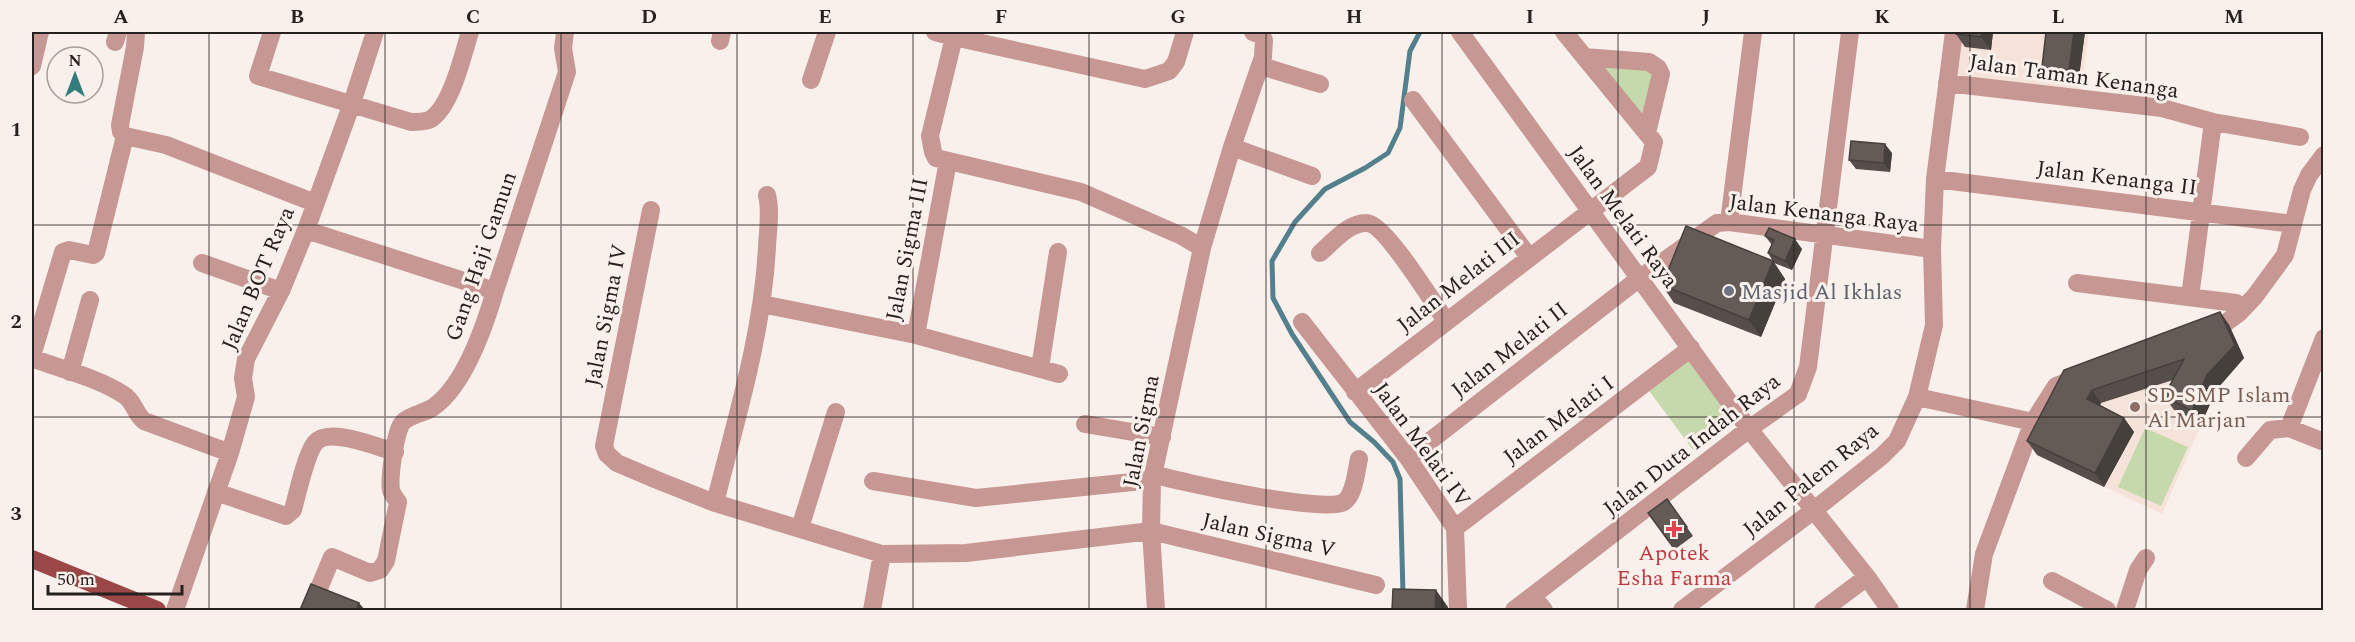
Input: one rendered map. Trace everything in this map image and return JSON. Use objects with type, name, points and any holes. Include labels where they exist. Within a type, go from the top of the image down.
[{"type":"main road","points":[[32,559],[157,610]]},
{"type":"street","points":[[32,66],[40,32]]},
{"type":"street","points":[[136,32],[120,124],[121,132],[125,136],[166,144],[315,203]]},
{"type":"street","points":[[272,32],[258,76],[411,122],[429,120],[439,112],[446,99],[470,32]]},
{"type":"street","name":"Jalan BOT Raya","points":[[175,610],[230,453],[246,397],[243,378],[246,359],[281,291],[306,230],[375,32]]},
{"type":"street","name":"Gang Haji Gamun","points":[[310,610],[332,557],[370,573],[380,570],[386,561],[398,502],[391,492],[390,479],[399,431],[404,421],[433,407],[449,390],[472,356],[485,327],[567,72],[563,48],[565,32]]},
{"type":"street","points":[[811,80],[827,32]]},
{"type":"street","points":[[935,32],[1145,79],[1169,71],[1176,62],[1185,32]]},
{"type":"street","name":"Jalan Melati Raya","points":[[1460,32],[1591,210],[1646,274],[1691,348],[1749,429],[1867,577],[1890,610]]},
{"type":"street","points":[[1564,32],[1647,133]]},
{"type":"street","points":[[1729,222],[1753,32]]},
{"type":"street","name":"Jalan Duta Indah Raya","points":[[1514,610],[1538,603],[1749,429],[1798,394],[1808,367],[1850,32]]},
{"type":"street","name":"Jalan Kenanga Raya","points":[[1646,274],[1717,223],[1729,222],[1932,249],[1935,179],[1954,32]]},
{"type":"street","name":"Jalan Sigma","points":[[1156,610],[1151,531],[1152,477],[1202,248],[1232,147],[1261,66],[1265,45],[1259,33]]},
{"type":"street","points":[[954,37],[930,136],[936,158],[1081,192],[1182,236],[1202,248]]},
{"type":"street","points":[[1584,57],[1649,62],[1658,68],[1661,74],[1647,133]]},
{"type":"street","points":[[1261,66],[1320,84]]},
{"type":"street","name":"Jalan Taman Kenanga","points":[[1947,83],[2162,108],[2213,122],[2300,136]]},
{"type":"street","points":[[1413,100],[1529,257]]},
{"type":"street","points":[[2190,297],[2213,122]]},
{"type":"street","name":"Jalan Melati III","points":[[1355,392],[1648,166],[1654,142],[1647,133]]},
{"type":"street","points":[[125,136],[96,253],[93,255],[69,250],[63,252],[32,357],[127,396],[138,416],[144,421],[230,453]]},
{"type":"street","points":[[1232,147],[1312,176]]},
{"type":"street","points":[[2188,338],[2220,327],[2239,313],[2255,296],[2285,255],[2308,175],[2324,155]]},
{"type":"street","name":"Jalan Sigma III","points":[[762,304],[916,335],[948,161]]},
{"type":"street","name":"Jalan Kenanga II","points":[[1935,179],[2293,224]]},
{"type":"street","points":[[715,503],[762,304],[768,230],[767,195]]},
{"type":"street","name":"Jalan Sigma IV","points":[[651,210],[607,429],[604,446],[607,454],[617,463],[715,503],[882,554]]},
{"type":"street","points":[[1320,253],[1350,228],[1363,222],[1370,223],[1387,236],[1446,321]]},
{"type":"street","points":[[306,230],[495,291]]},
{"type":"street","name":"Jalan Palem Raya","points":[[1682,610],[1814,510],[1882,456],[1897,441],[1917,397],[1934,325],[1932,249]]},
{"type":"street","points":[[1040,368],[1058,252]]},
{"type":"street","points":[[202,263],[281,291]]},
{"type":"street","name":"Jalan Melati II","points":[[1408,458],[1646,274]]},
{"type":"street","points":[[2077,283],[2236,303]]},
{"type":"street","points":[[70,372],[90,300]]},
{"type":"street","name":"Jalan Melati IV","points":[[1302,322],[1408,458],[1455,528],[1458,610]]},
{"type":"street","points":[[916,335],[1059,374]]},
{"type":"street","points":[[2289,428],[2324,338]]},
{"type":"street","name":"Jalan Melati I","points":[[1455,528],[1691,348]]},
{"type":"street","points":[[1975,610],[1984,554],[2033,422],[2056,386],[2095,370]]},
{"type":"street","points":[[1917,397],[2033,422]]},
{"type":"street","points":[[800,528],[836,412]]},
{"type":"street","points":[[1085,424],[1162,437]]},
{"type":"street","points":[[2246,458],[2270,430],[2289,428],[2324,442]]},
{"type":"street","points":[[216,492],[286,516],[293,510],[311,450],[318,440],[326,437],[342,437],[395,452]]},
{"type":"street","points":[[873,481],[976,498],[1152,477],[1292,502],[1335,505],[1345,502],[1350,495],[1359,459]]},
{"type":"street","points":[[872,610],[882,554],[966,553],[1151,531]]},
{"type":"street","name":"Jalan Sigma V","points":[[1151,531],[1376,585]]},
{"type":"street","points":[[2125,610],[2138,570],[2146,558]]},
{"type":"street","points":[[1822,610],[1867,577]]},
{"type":"street","points":[[2052,581],[2107,610]]},
{"type":"shaded area","points":[[1958,32],[2089,32],[2081,91],[1953,74]]},
{"type":"shaded area","name":"SD-SMP Islam Al Marjan","points":[[2244,358],[2217,389],[2162,514],[2037,455],[2074,384]]},
{"type":"green space","points":[[1594,62],[1654,69],[1646,125]]},
{"type":"green space","points":[[1684,354],[1733,420],[1693,450],[1644,384]]},
{"type":"green space","points":[[2145,428],[2188,447],[2161,506],[2118,487]]},
{"type":"building","points":[[1956,32],[1982,32],[1981,37],[1956,34]]},
{"type":"building","points":[[2046,32],[2074,32],[2069,70],[2042,67]]},
{"type":"building","points":[[1851,141],[1885,144],[1884,163],[1849,160]]},
{"type":"building","name":"Masjid Al Ikhlas","points":[[1686,226],[1773,261],[1749,320],[1662,285]]},
{"type":"building","points":[[1769,228],[1795,239],[1785,261],[1768,253],[1774,240],[1765,236]]},
{"type":"building","points":[[2220,312],[2235,345],[2207,375],[2192,411],[2164,396],[2184,359],[2092,390],[2087,399],[2124,418],[2095,473],[2027,441],[2064,370]]},
{"type":"building","name":"Apotek Esha Farma","points":[[1667,499],[1687,527],[1668,540],[1648,513]]},
{"type":"building","points":[[311,584],[359,603],[356,610],[300,610]]},
{"type":"building","points":[[1393,589],[1436,590],[1435,610],[1392,610]]},
{"type":"waterway","points":[[1403,594],[1400,479],[1393,462],[1350,422],[1292,334],[1273,298],[1272,261],[1295,222],[1325,189],[1388,153],[1400,128],[1410,51],[1420,32]]},
{"type":"place","name":"Masjid Al Ikhlas","points":[[1729,291]]},
{"type":"place","name":"SD-SMP Islam Al Marjan","points":[[2135,407]]},
{"type":"place","name":"Apotek Esha Farma","points":[[1674,529]]}]
